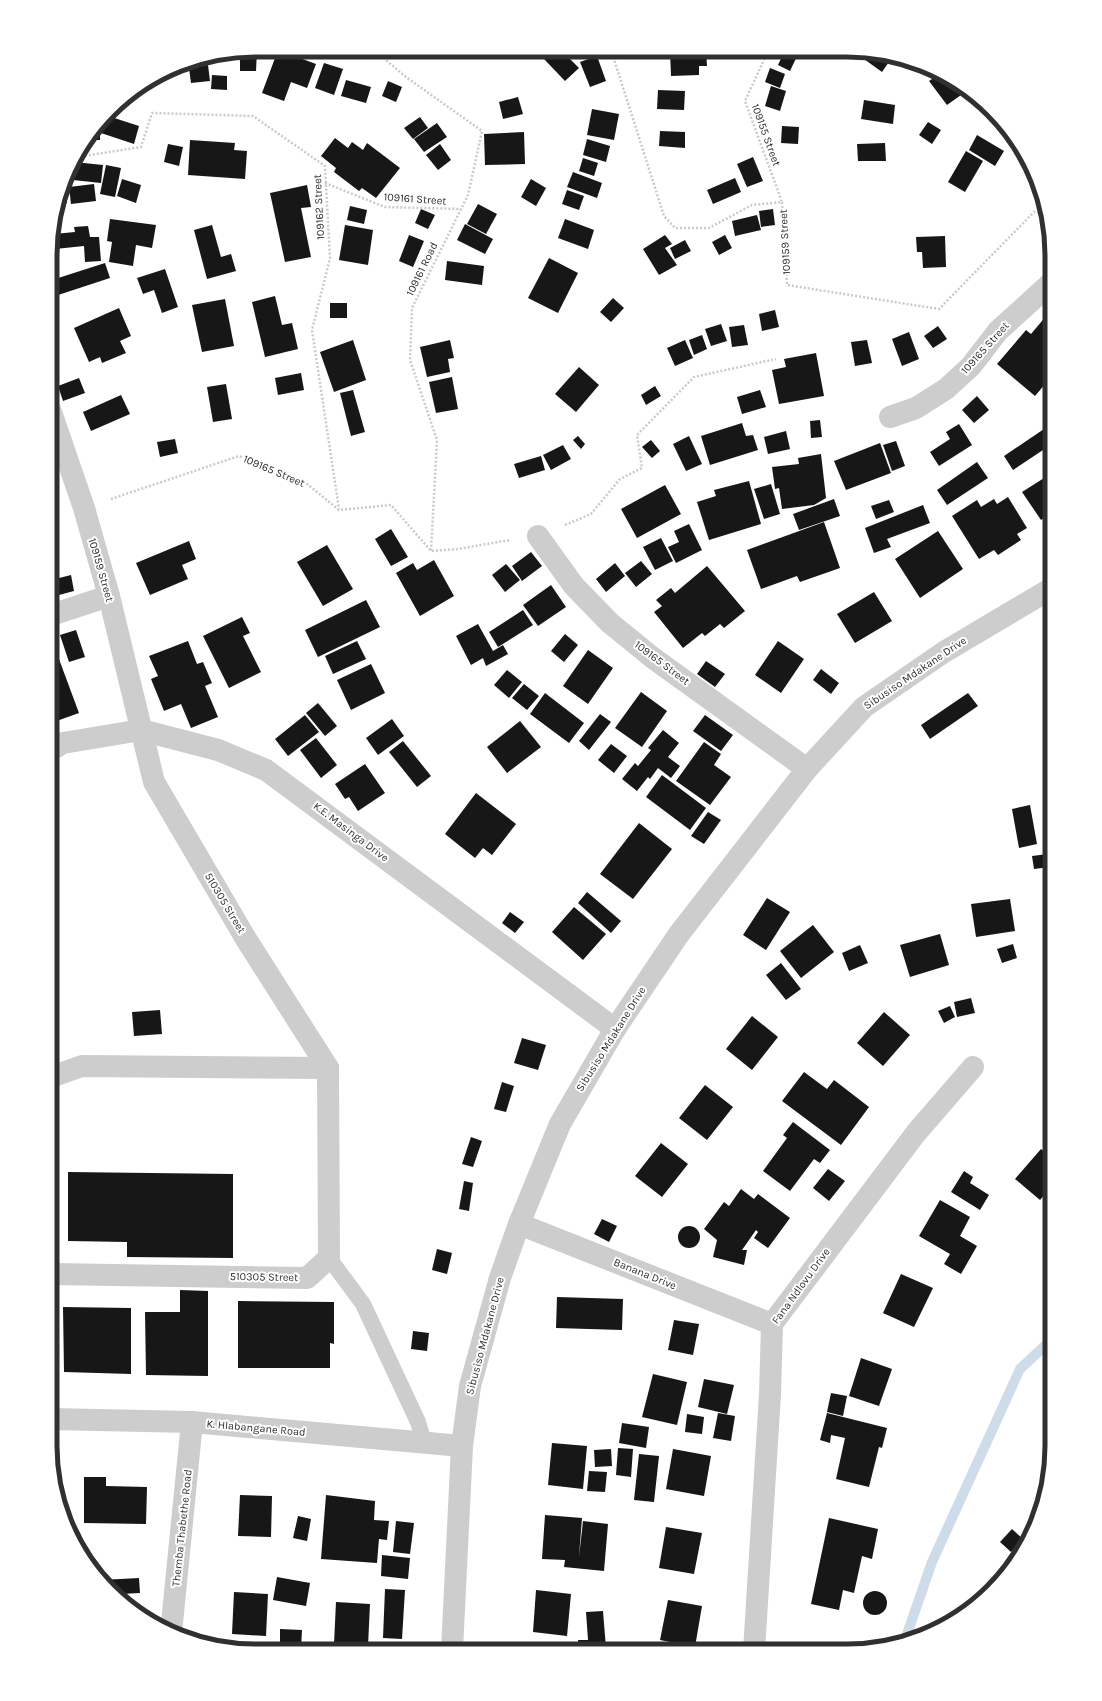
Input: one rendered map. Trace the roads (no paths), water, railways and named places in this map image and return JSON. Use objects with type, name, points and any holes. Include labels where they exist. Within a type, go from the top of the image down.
[{"type":"street","name":"109165 Street","points":[[890,417],[916,408],[946,389],[971,366],[998,331],[1045,288]]},
{"type":"street","name":"109159 Street","points":[[57,427],[84,508],[109,596],[141,730]]},
{"type":"street","name":"109165 Street","points":[[538,536],[574,586],[610,623],[653,658],[807,768]]},
{"type":"street","name":"Sibusiso Mdakane Drive","points":[[452,1644],[462,1446],[470,1386],[500,1278],[519,1224],[560,1124],[615,1029],[679,934],[807,768],[864,707],[944,652],[1045,592]]},
{"type":"street","points":[[57,613],[109,596]]},
{"type":"street","name":"K.E. Masinga Drive","points":[[57,746],[63,743],[141,730],[218,750],[266,770],[615,1029]]},
{"type":"street","name":"510305 Street","points":[[141,730],[154,782],[246,939],[328,1068]]},
{"type":"street","points":[[57,1075],[82,1066],[328,1068],[329,1258]]},
{"type":"street","name":"Fana Ndlovu Drive","points":[[754,1644],[770,1402],[772,1324],[916,1133],[974,1067]]},
{"type":"street","name":"Banana Drive","points":[[519,1224],[772,1324]]},
{"type":"street","name":"510305 Street","points":[[57,1274],[307,1278],[329,1258]]},
{"type":"street","name":"K. Hlabangane Road","points":[[57,1420],[192,1422],[462,1446]]},
{"type":"street","name":"Themba Thabethe Road","points":[[173,1626],[192,1422]]},
{"type":"lane","points":[[329,1258],[363,1304],[418,1422],[424,1442]]},
{"type":"waterway","points":[[907,1635],[932,1562],[1020,1369],[1045,1346]]}]
